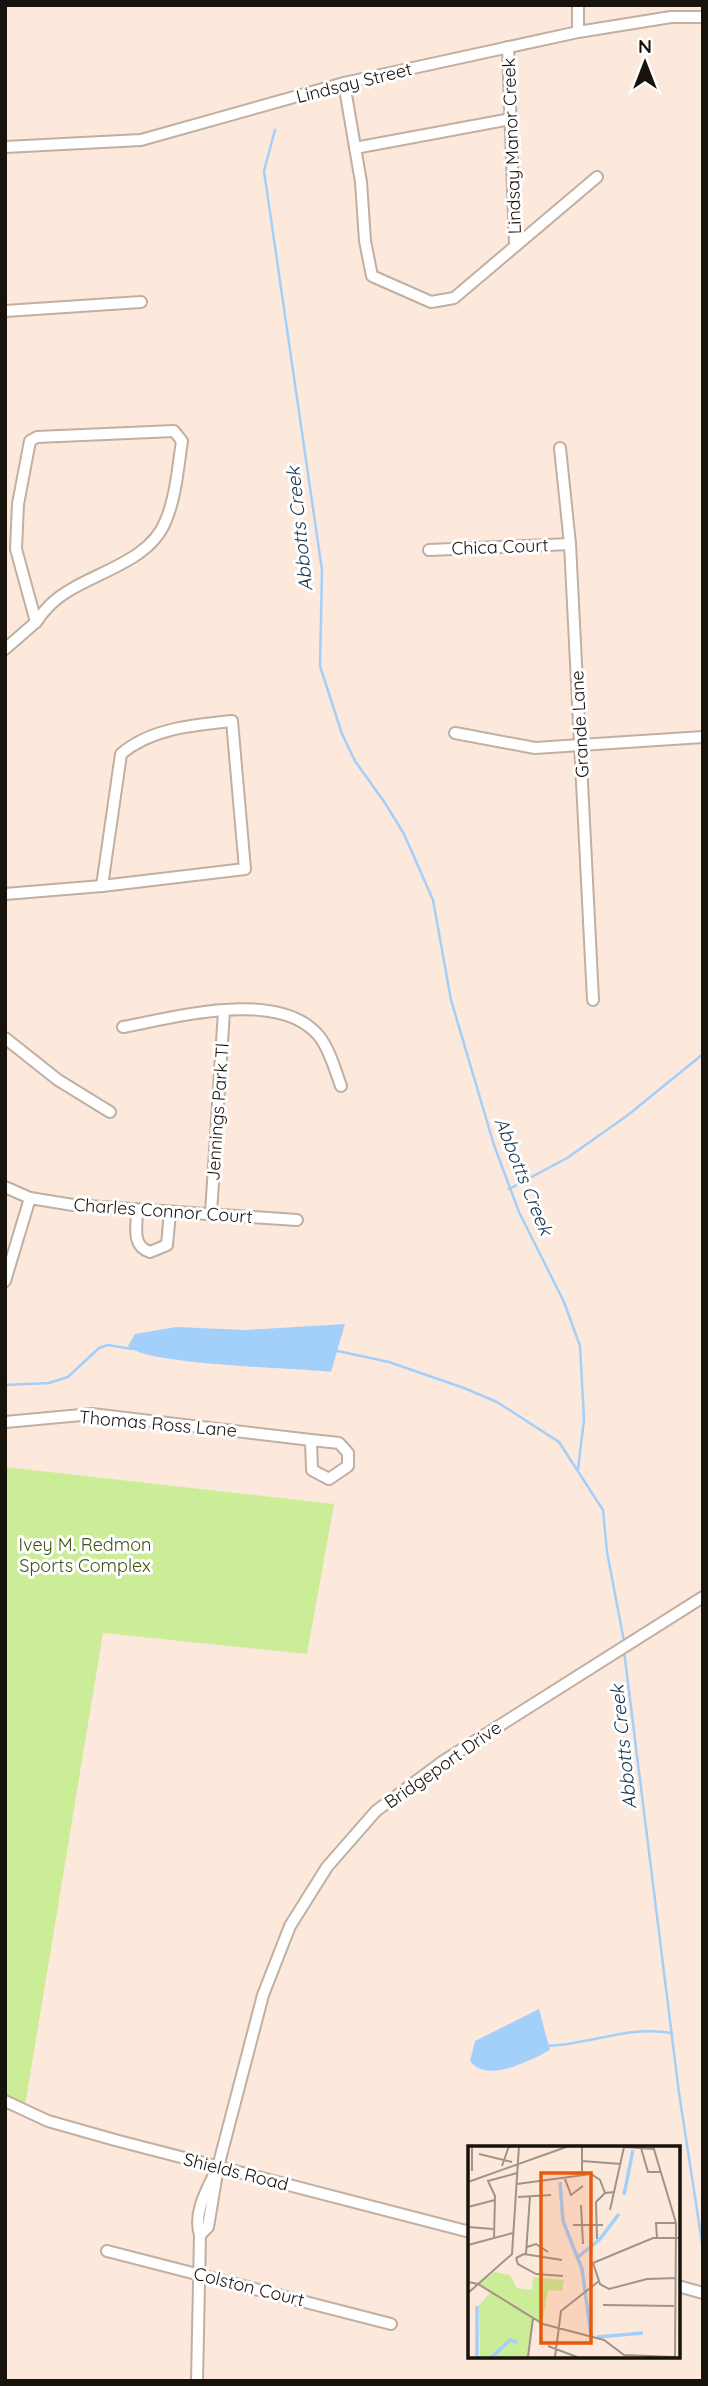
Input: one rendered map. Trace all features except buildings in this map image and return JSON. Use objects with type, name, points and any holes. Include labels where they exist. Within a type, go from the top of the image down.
[{"type":"street","points":[[578,5],[578,32]]},
{"type":"street","name":"Lindsay Street","points":[[5,147],[141,140],[344,83],[508,47],[671,17],[703,17]]},
{"type":"street","name":"Lindsay Manor Creek","points":[[508,47],[515,244]]},
{"type":"street","points":[[344,83],[372,276],[431,302],[454,298],[597,177]]},
{"type":"street","points":[[355,148],[512,119]]},
{"type":"street","points":[[5,311],[141,302]]},
{"type":"street","points":[[5,649],[36,622],[50,604],[122,562],[160,533],[166,521],[178,468],[182,441],[178,433],[37,437],[30,441],[18,503],[16,549],[36,622]]},
{"type":"street","name":"Grande Lane","points":[[560,448],[570,544],[593,1000]]},
{"type":"street","name":"Chica Court","points":[[429,550],[570,544]]},
{"type":"street","points":[[5,894],[102,886],[245,869],[232,721],[179,727],[131,745],[121,754],[102,886]]},
{"type":"street","points":[[455,733],[535,748],[703,737]]},
{"type":"street","points":[[123,1027],[224,1011],[275,1011],[300,1020],[320,1038],[341,1086]]},
{"type":"street","name":"Jennings Park Tl","points":[[211,1213],[224,1011]]},
{"type":"street","points":[[5,1038],[67,1087],[110,1112]]},
{"type":"street","name":"Charles Connor Court","points":[[5,1187],[30,1198],[137,1210],[297,1220]]},
{"type":"street","points":[[5,1280],[30,1198]]},
{"type":"street","points":[[137,1210],[136,1239],[139,1246],[150,1252],[167,1245],[170,1212]]},
{"type":"street","name":"Thomas Ross Lane","points":[[5,1422],[92,1414],[311,1440]]},
{"type":"street","name":"Bridgeport Drive","points":[[197,2381],[200,2235],[208,2227],[218,2167],[262,1995],[289,1926],[327,1867],[376,1811],[442,1762],[703,1597]]},
{"type":"street","name":"Shields Road","points":[[5,2101],[48,2121],[468,2231]]},
{"type":"street","name":"Colston Court","points":[[107,2251],[391,2324]]},
{"type":"street","points":[[680,2287],[703,2293]]},
{"type":"green space","name":"Ivey M. Redmon Sports Complex","points":[[5,1467],[334,1504],[307,1654],[103,1633],[26,2100],[21,2110],[5,2101]]},
{"type":"water","points":[[345,1324],[331,1372],[191,1362],[162,1358],[128,1346],[135,1334],[176,1327],[247,1330]]},
{"type":"water","points":[[539,2009],[550,2050],[521,2064],[498,2070],[478,2068],[470,2061],[475,2041]]},
{"type":"waterway","name":"Abbotts Creek","points":[[275,130],[264,171],[322,570],[320,666],[342,734],[355,761],[404,834],[433,900],[451,1000],[494,1145],[519,1212],[564,1302],[580,1346],[584,1420],[578,1469]]},
{"type":"waterway","points":[[509,1189],[567,1158],[628,1115],[703,1054]]},
{"type":"waterway","points":[[5,1385],[49,1383],[68,1377],[99,1348],[108,1345],[132,1349]]},
{"type":"waterway","points":[[338,1351],[389,1362],[464,1388],[497,1402],[559,1442],[603,1510],[607,1552],[624,1641]]},
{"type":"waterway","name":"Abbotts Creek","points":[[624,1651],[679,2093],[703,2249]]},
{"type":"waterway","points":[[546,2046],[624,2033],[672,2033]]}]
